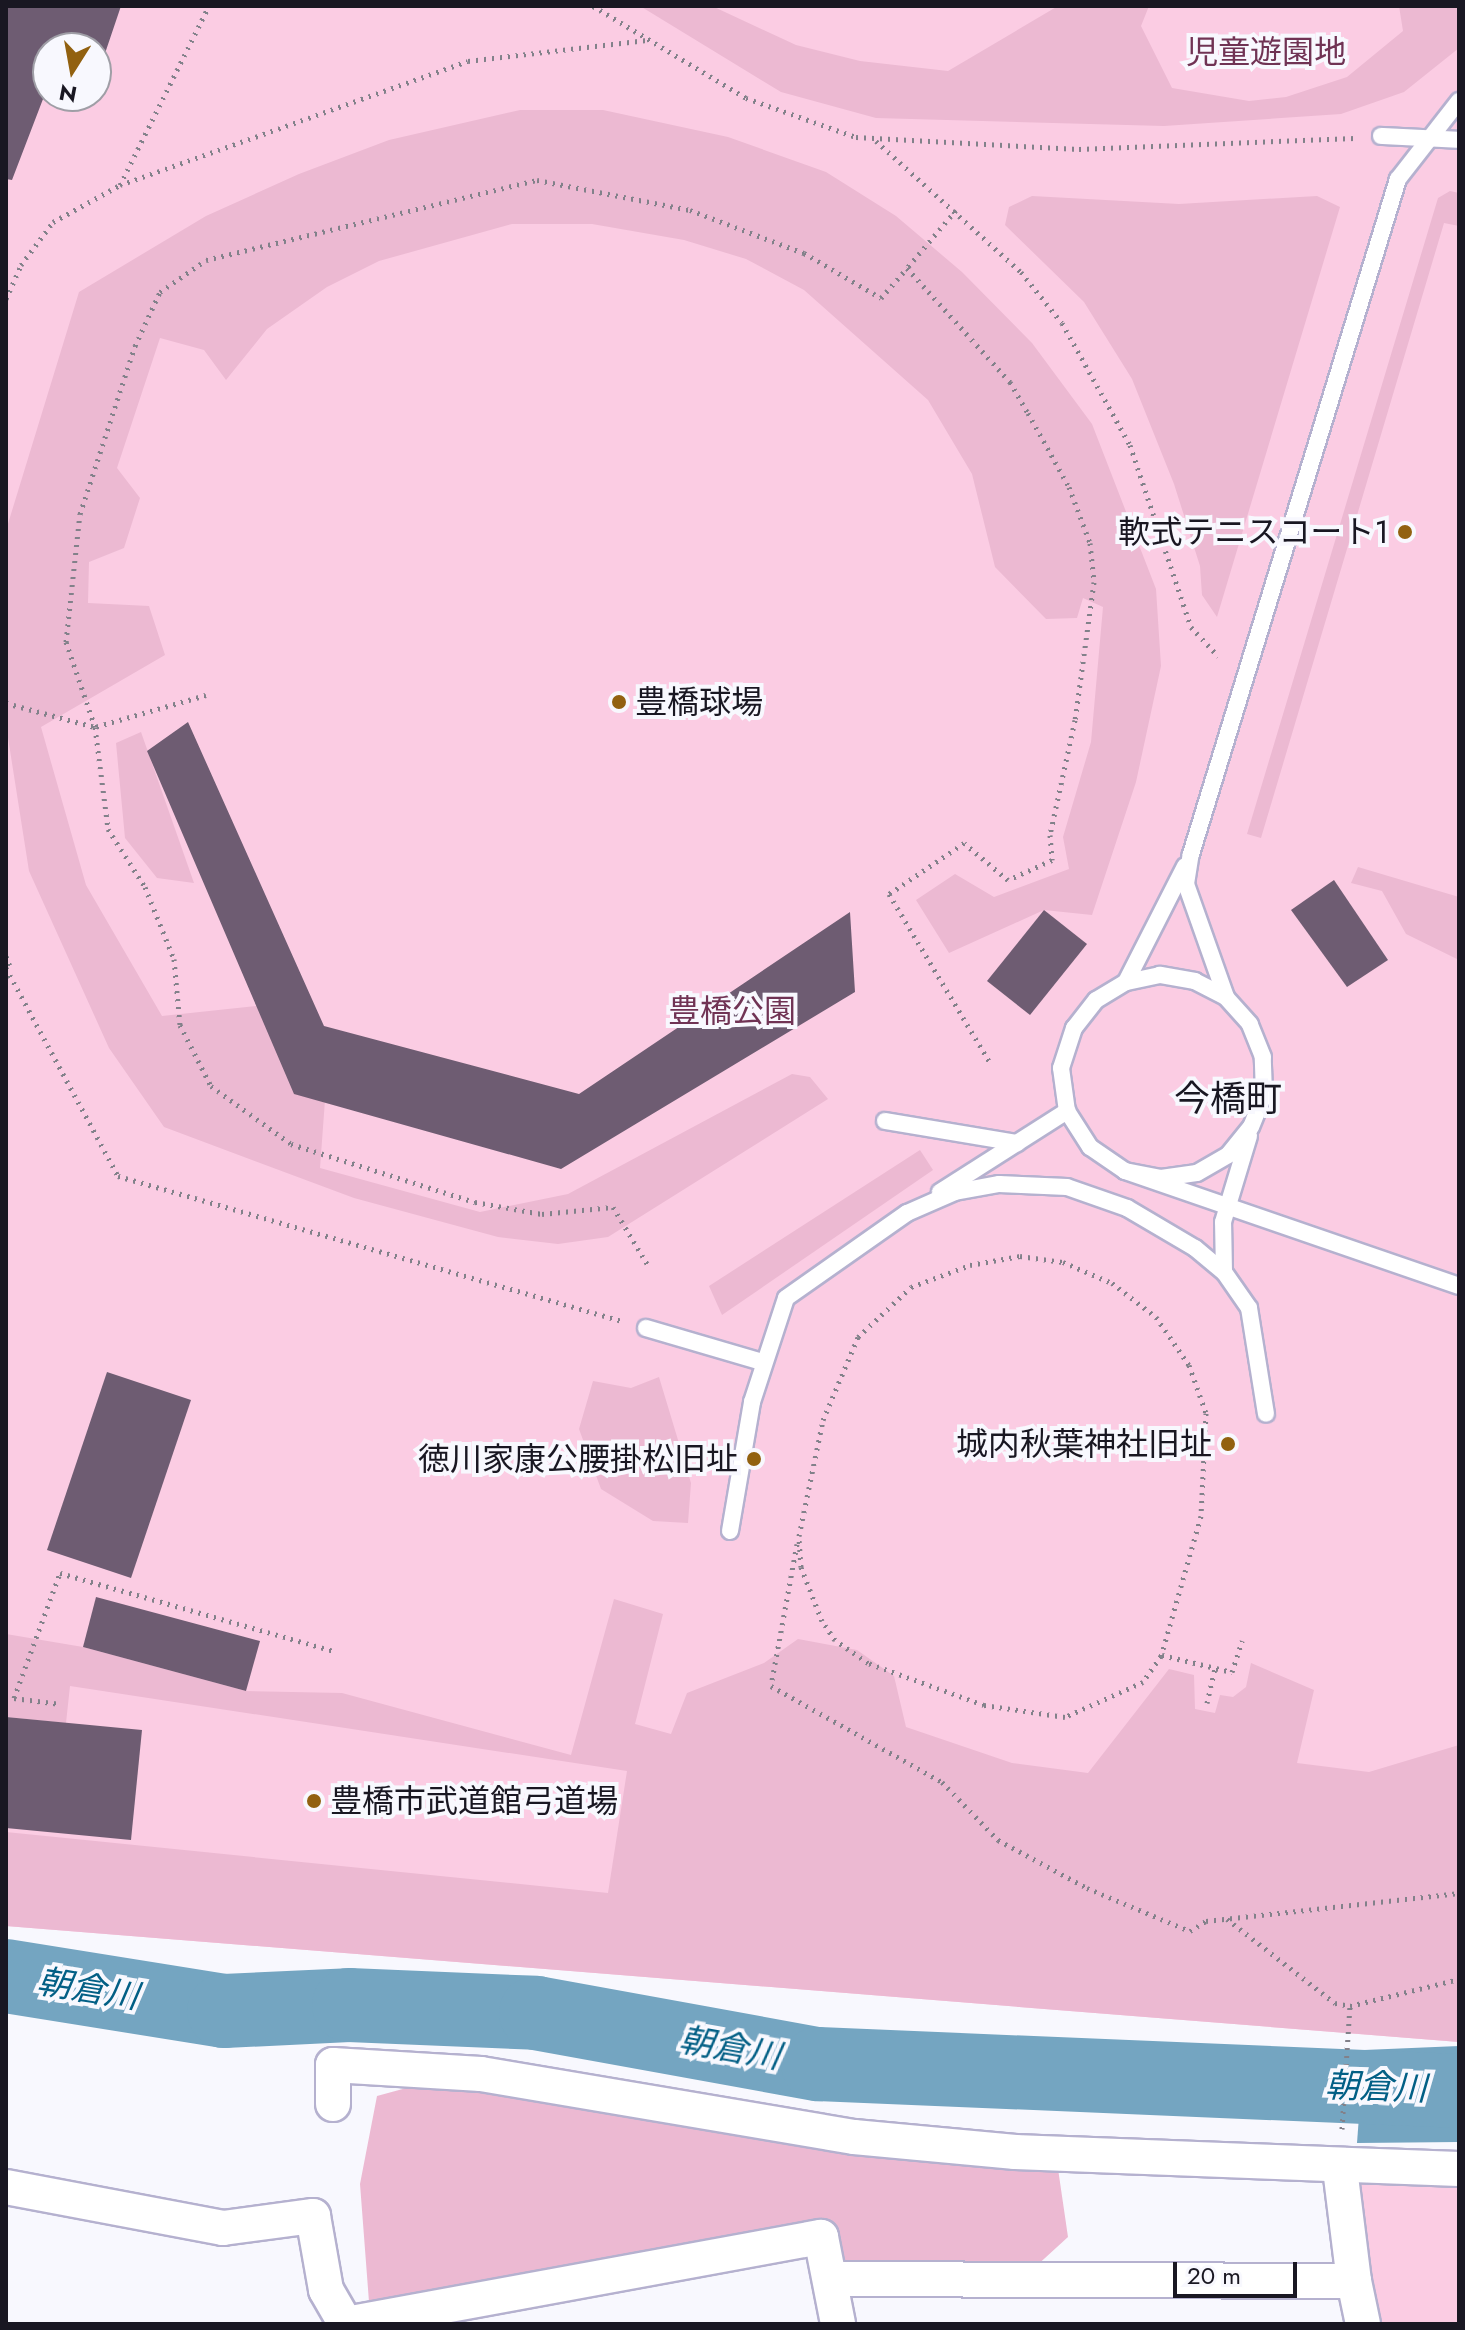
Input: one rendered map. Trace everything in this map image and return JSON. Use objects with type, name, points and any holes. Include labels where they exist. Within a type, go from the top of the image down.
[{"type":"street","points":[[333,2104],[333,2065],[481,2074],[854,2137],[1015,2152],[1341,2152],[1459,2169]]},
{"type":"street","points":[[1341,2152],[1354,2281],[1363,2324]]},
{"type":"street","points":[[6,2187],[208,2227],[252,2229],[313,2216],[326,2290],[346,2324],[821,2237],[838,2324]]},
{"type":"street","points":[[830,2279],[1354,2281]]},
{"type":"lane","points":[[1226,997],[1186,884],[1191,854],[1398,179],[1459,101]]},
{"type":"lane","points":[[1381,136],[1459,140]]},
{"type":"lane","points":[[1126,982],[1191,854]]},
{"type":"lane","points":[[1266,1414],[1255,1326],[1224,1272],[1219,1247],[1227,1206],[1264,1094],[1263,1057],[1250,1024],[1226,997],[1195,981],[1160,975],[1126,982],[1096,1000],[1074,1028],[1061,1068],[1067,1111],[1090,1147],[1125,1171],[1227,1206],[1459,1286]]},
{"type":"lane","points":[[730,1531],[762,1362],[786,1298],[907,1213],[1067,1111]]},
{"type":"lane","points":[[885,1121],[1017,1143]]},
{"type":"lane","points":[[1125,1171],[1161,1178],[1197,1173],[1228,1155],[1251,1127]]},
{"type":"lane","points":[[907,1213],[955,1192],[999,1184],[1067,1187],[1127,1208],[1224,1272]]},
{"type":"lane","points":[[646,1328],[762,1362]]},
{"type":"path","points":[[120,185],[209,6]]},
{"type":"path","points":[[593,6],[746,98],[801,122],[876,140],[1122,149],[1381,136]]},
{"type":"path","points":[[6,299],[21,265],[53,222],[120,185],[468,61],[648,40]]},
{"type":"path","points":[[876,140],[1021,272],[1106,394],[1151,499],[1179,600],[1191,627],[1218,656]]},
{"type":"path","points":[[649,1267],[613,1207],[542,1214],[445,1193],[291,1144],[211,1086],[180,1025],[174,959],[145,887],[108,829],[95,727],[66,642],[80,514],[135,346],[160,292],[206,260],[537,180],[690,210],[804,253],[881,298],[956,210]]},
{"type":"path","points":[[907,268],[1010,382],[1069,487],[1090,543],[1094,582],[1075,720],[1050,835],[1052,860],[1008,880],[964,843],[889,894],[989,1061]]},
{"type":"path","points":[[6,703],[95,727],[206,695]]},
{"type":"path","points":[[6,956],[9,969],[118,1176],[646,1328]]},
{"type":"path","points":[[799,1536],[811,1600],[835,1640],[868,1663],[940,1693],[1065,1717],[1143,1682],[1162,1655],[1201,1516],[1206,1413],[1189,1365],[1156,1317],[1112,1283],[1063,1262],[1020,1256],[970,1265],[911,1287],[858,1337],[823,1420],[799,1536],[771,1686],[942,1782],[998,1840],[1087,1888],[1190,1931],[1227,1919],[1459,1893]]},
{"type":"path","points":[[14,1698],[60,1573],[334,1651]]},
{"type":"path","points":[[1162,1655],[1232,1672],[1242,1641]]},
{"type":"path","points":[[1207,1703],[1215,1668]]},
{"type":"path","points":[[6,1697],[61,1704]]},
{"type":"path","points":[[1227,1919],[1277,1964],[1335,2003],[1350,2006],[1459,1979]]},
{"type":"path","points":[[1341,2152],[1350,2006]]},
{"type":"green space","name":"豊橋公園","points":[[6,6],[1459,6],[1459,2042],[6,1926]]},
{"type":"green space","points":[[1340,2169],[1459,2170],[1459,2324],[1369,2324]]},
{"type":"shaded area","points":[[640,6],[712,6],[796,45],[860,61],[948,71],[1058,6],[1149,6],[1141,26],[1172,88],[1249,101],[1286,97],[1347,77],[1403,31],[1399,6],[1459,6],[1459,48],[1404,92],[1341,114],[1164,126],[876,118],[781,92]]},
{"type":"shaded area","points":[[520,110],[603,110],[728,137],[826,172],[896,216],[962,272],[1032,343],[1092,424],[1156,589],[1161,666],[1136,782],[1092,915],[1044,910],[949,953],[916,900],[955,874],[994,897],[1069,869],[1063,837],[1091,742],[1103,607],[1083,598],[1077,618],[1046,619],[995,567],[972,474],[928,400],[804,290],[746,259],[684,240],[592,224],[512,224],[379,261],[327,287],[267,329],[226,380],[204,350],[160,338],[117,468],[140,498],[124,548],[89,562],[88,603],[149,606],[165,655],[41,727],[86,885],[162,1016],[276,1004],[325,1100],[320,1168],[480,1212],[568,1194],[792,1074],[810,1077],[828,1099],[608,1237],[558,1244],[498,1237],[354,1198],[164,1127],[109,1048],[29,871],[6,725],[7,527],[79,292],[206,216],[299,174],[389,140]]},
{"type":"shaded area","points":[[1450,191],[1459,193],[1459,226],[1444,223],[1261,838],[1247,834],[1438,198]]},
{"type":"shaded area","points":[[1032,196],[1179,204],[1317,196],[1340,207],[1217,617],[1202,595],[1200,566],[1174,484],[1132,379],[1084,302],[1005,225],[1009,207]]},
{"type":"shaded area","points":[[141,732],[194,883],[157,878],[125,838],[116,743]]},
{"type":"shaded area","points":[[1358,867],[1459,897],[1459,960],[1406,934],[1382,891],[1351,883]]},
{"type":"shaded area","points":[[920,1150],[933,1170],[722,1315],[709,1286]]},
{"type":"shaded area","points":[[659,1377],[691,1483],[688,1523],[653,1521],[601,1489],[579,1429],[593,1381],[631,1388]]},
{"type":"shaded area","points":[[614,1599],[663,1614],[635,1724],[671,1734],[687,1693],[764,1663],[798,1639],[857,1650],[894,1676],[906,1727],[1012,1763],[1088,1773],[1169,1669],[1194,1675],[1195,1709],[1215,1713],[1220,1695],[1233,1697],[1246,1687],[1251,1663],[1314,1690],[1297,1763],[1369,1772],[1459,1745],[1459,2042],[6,1926],[6,1832],[608,1893],[627,1771],[70,1686],[66,1723],[6,1717],[6,1634],[83,1647],[246,1691],[342,1693],[571,1755]]},
{"type":"shaded area","points":[[432,2081],[1056,2155],[1068,2237],[1022,2279],[830,2279],[821,2237],[370,2315],[360,2184],[377,2096]]},
{"type":"water","points":[[1459,2046],[1459,2142],[1357,2143],[1364,2050]]},
{"type":"building","points":[[6,6],[121,6],[112,33],[32,32],[32,112],[38,112],[12,180],[6,179]]},
{"type":"building","points":[[188,722],[324,1026],[579,1094],[850,912],[855,992],[561,1169],[294,1094],[147,751]]},
{"type":"building","points":[[1334,880],[1388,960],[1347,987],[1291,910]]},
{"type":"building","points":[[1044,910],[1087,944],[1030,1015],[987,981]]},
{"type":"building","points":[[107,1372],[191,1400],[131,1578],[47,1550]]},
{"type":"building","points":[[96,1597],[260,1641],[246,1691],[83,1647]]},
{"type":"building","points":[[6,1717],[142,1730],[131,1840],[6,1828]]},
{"type":"waterway","name":"朝倉川","points":[[6,1976],[224,2011],[349,2005],[536,2013],[818,2064],[1459,2091]]},
{"type":"place","name":"軟式テニスコート1","points":[[1405,532]]},
{"type":"place","name":"豊橋球場","points":[[619,702]]},
{"type":"place","name":"城内秋葉神社旧址","points":[[1228,1444]]},
{"type":"place","name":"徳川家康公腰掛松旧址","points":[[754,1459]]},
{"type":"place","name":"豊橋市武道館弓道場","points":[[314,1801]]},
{"type":"district","name":"今橋町","points":[[1228,1099]]},
{"type":"park label","name":"児童遊園地","points":[[1266,52]]}]
